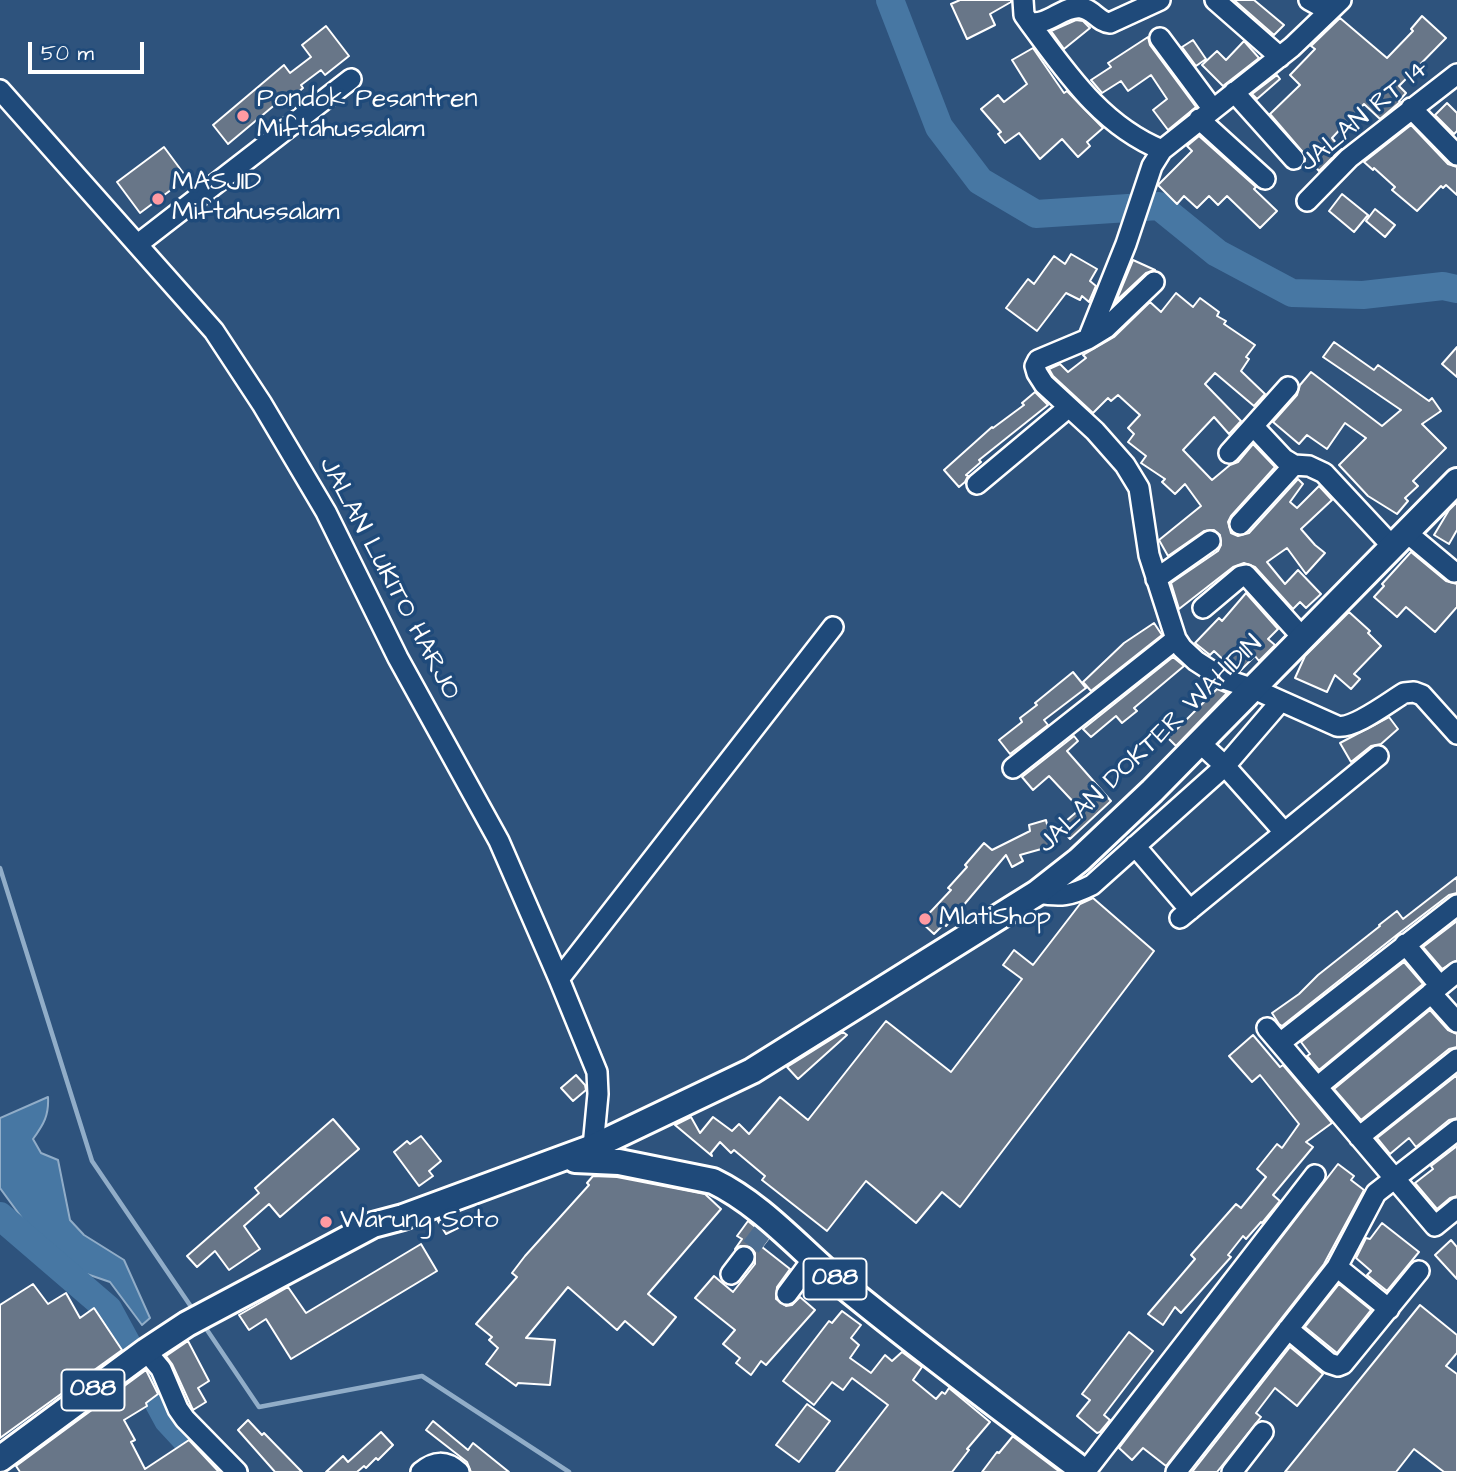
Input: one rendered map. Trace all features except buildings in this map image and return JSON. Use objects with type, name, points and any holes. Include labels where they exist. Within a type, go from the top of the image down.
[{"type":"main road","name":"JALAN DOKTER WAHIDIN","points":[[146,1352],[187,1324],[373,1226],[557,1160],[594,1153],[769,1061],[1037,893],[1105,837],[1457,481]]},
{"type":"main road","name":"088","points":[[594,1153],[619,1162],[713,1181],[748,1202],[768,1224],[962,1380],[1085,1472]]},
{"type":"main road","name":"088","points":[[0,1459],[146,1352]]},
{"type":"street","points":[[1023,0],[1024,15],[1091,101],[1117,126],[1140,141],[1162,150]]},
{"type":"street","points":[[1029,22],[1037,24],[1077,8],[1087,10],[1103,22],[1110,23],[1160,0]]},
{"type":"street","points":[[1215,0],[1280,57]]},
{"type":"street","points":[[1310,0],[1335,6]]},
{"type":"street","points":[[1088,339],[1126,244],[1152,166],[1162,150],[1280,57],[1335,6]]},
{"type":"street","points":[[1160,38],[1206,114],[1265,179]]},
{"type":"street","name":"JALAN RT 14","points":[[1307,201],[1349,158],[1457,74]]},
{"type":"street","points":[[138,244],[351,79]]},
{"type":"street","name":"JALAN LUKITO HARJO","points":[[0,90],[214,331],[262,404],[326,512],[398,658],[499,841],[559,979],[597,1072],[594,1153]]},
{"type":"street","points":[[1234,92],[1294,159]]},
{"type":"street","points":[[1411,108],[1457,155]]},
{"type":"street","points":[[1154,282],[1121,316],[1088,339],[1045,355],[1035,366],[1044,384],[1125,465],[1139,488],[1149,555],[1175,639],[1196,662],[1224,679],[1254,689],[1327,723],[1343,727],[1353,724],[1404,693],[1414,692],[1422,695],[1457,734]]},
{"type":"street","points":[[1229,453],[1287,387]]},
{"type":"street","points":[[977,484],[1069,407]]},
{"type":"street","points":[[1254,427],[1284,459],[1294,465],[1309,466],[1324,473],[1399,539],[1454,572]]},
{"type":"street","points":[[1240,524],[1294,465]]},
{"type":"street","points":[[1156,579],[1209,541]]},
{"type":"street","points":[[1203,608],[1241,576],[1246,575],[1303,638]]},
{"type":"street","points":[[559,979],[832,627]]},
{"type":"street","points":[[1013,768],[1175,639]]},
{"type":"street","points":[[1037,893],[1060,897],[1074,894],[1092,885],[1225,766],[1281,701]]},
{"type":"street","points":[[1200,743],[1225,766],[1284,832]]},
{"type":"street","points":[[1135,846],[1185,914],[1378,756]]},
{"type":"street","points":[[1457,905],[1274,1035],[1435,1226],[1457,1208]]},
{"type":"street","points":[[1405,944],[1447,983],[1457,1022]]},
{"type":"street","points":[[1317,1087],[1447,983]]},
{"type":"street","points":[[1359,1136],[1457,1059]]},
{"type":"street","points":[[1176,1472],[1337,1267],[1377,1193],[1457,1130]]},
{"type":"street","points":[[1085,1472],[1315,1175]]},
{"type":"street","points":[[731,1274],[748,1252]]},
{"type":"street","points":[[787,1294],[813,1259]]},
{"type":"street","points":[[1337,1267],[1389,1309]]},
{"type":"street","points":[[1288,1329],[1329,1363],[1338,1366],[1348,1360],[1419,1271]]},
{"type":"street","points":[[146,1352],[161,1369],[178,1409],[237,1472]]},
{"type":"street","points":[[1232,1472],[1263,1432]]},
{"type":"street","points":[[421,1472],[430,1465],[441,1463],[453,1466],[459,1472]]},
{"type":"water","points":[[48,1097],[45,1119],[33,1139],[41,1153],[58,1160],[70,1220],[84,1235],[124,1260],[150,1318],[142,1325],[110,1282],[78,1271],[27,1225],[0,1188],[0,1118]]},
{"type":"waterway","points":[[890,0],[939,127],[980,181],[1036,214],[1159,206],[1217,253],[1292,293],[1363,295],[1443,286],[1457,289]]},
{"type":"waterway","points":[[0,868],[92,1161],[194,1311]]},
{"type":"waterway","points":[[0,1216],[108,1309],[168,1420],[216,1472]]},
{"type":"waterway","points":[[203,1324],[259,1407],[422,1376],[569,1472]]},
{"type":"tunnel","points":[[751,1247],[766,1227]]},
{"type":"place","name":"Pondok Pesantren Miftahussalam","points":[[243,116]]},
{"type":"place","name":"MASJID Miftahussalam","points":[[158,199]]},
{"type":"place","name":"MlatiShop","points":[[925,919]]},
{"type":"place","name":"Warung Soto","points":[[326,1222]]}]
